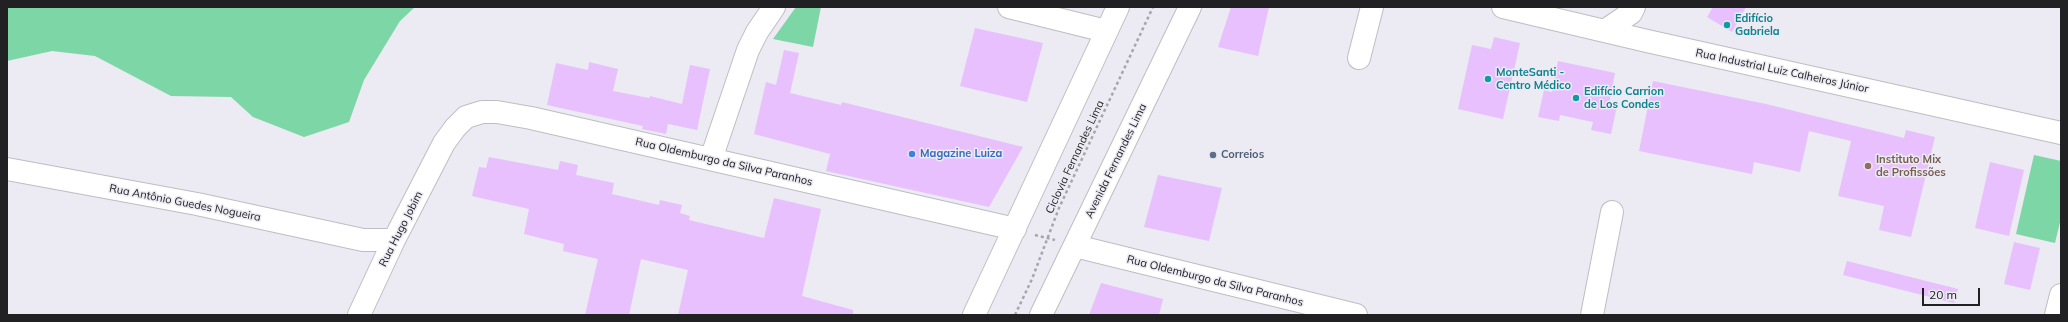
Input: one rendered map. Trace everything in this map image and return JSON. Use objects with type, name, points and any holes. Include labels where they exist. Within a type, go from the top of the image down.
[{"type":"main road","points":[[711,159],[748,50],[757,32],[774,7]]},
{"type":"main road","points":[[1009,7],[1106,31]]},
{"type":"main road","points":[[974,315],[1118,7]]},
{"type":"main road","name":"Avenida Fernandes Lima","points":[[1041,315],[1190,7]]},
{"type":"main road","points":[[1360,58],[1372,7]]},
{"type":"main road","name":"Rua Industrial Luiz Calheiros Júnior","points":[[1503,7],[1606,30],[1647,41],[2061,133]]},
{"type":"main road","points":[[1606,30],[1633,10],[1647,41]]},
{"type":"main road","name":"Rua Oldemburgo da Silva Paranhos","points":[[444,143],[455,128],[466,117],[482,112],[497,112],[711,159],[1015,229]]},
{"type":"main road","name":"Rua Hugo Jobim","points":[[358,315],[394,240],[444,143]]},
{"type":"main road","name":"Rua Antônio Guedes Nogueira","points":[[7,169],[197,204],[363,240],[394,240]]},
{"type":"main road","points":[[1592,315],[1612,212]]},
{"type":"main road","points":[[363,240],[383,263]]},
{"type":"main road","name":"Rua Oldemburgo da Silva Paranhos","points":[[1075,246],[1356,315]]},
{"type":"main road","points":[[2056,315],[2061,295]]},
{"type":"path","name":"Ciclovia Fernandes Lima","points":[[1015,315],[1048,238],[1059,208],[1153,7]]},
{"type":"path","points":[[1015,229],[1075,246]]},
{"type":"green space","points":[[7,7],[415,7],[400,21],[364,80],[349,122],[304,137],[253,117],[231,97],[171,96],[95,56],[52,51],[7,61]]},
{"type":"green space","points":[[796,7],[821,7],[813,47],[773,39]]},
{"type":"green space","points":[[2034,155],[2061,161],[2061,218],[2055,243],[2016,234]]},
{"type":"building","points":[[1231,7],[1269,7],[1258,56],[1218,47]]},
{"type":"building","name":"Edifício Gabriela","points":[[1713,7],[1746,7],[1732,32],[1707,17]]},
{"type":"building","points":[[975,28],[1043,43],[1027,102],[960,86]]},
{"type":"building","name":"MonteSanti - Centro Médico","points":[[1494,37],[1520,43],[1503,119],[1458,109],[1472,45],[1491,49]]},
{"type":"building","name":"Magazine Luiza","points":[[784,50],[799,53],[790,93],[841,105],[842,102],[1023,147],[989,207],[826,171],[830,154],[754,134],[766,82],[776,85]]},
{"type":"building","name":"Edifício Carrion de Los Condes","points":[[1558,61],[1615,73],[1609,104],[1617,106],[1611,134],[1591,130],[1593,122],[1560,115],[1559,121],[1538,117],[1544,90],[1552,92]]},
{"type":"building","points":[[589,62],[618,69],[613,91],[649,98],[650,96],[682,104],[690,65],[710,69],[697,130],[668,124],[666,134],[642,129],[643,126],[547,105],[556,63],[588,70]]},
{"type":"building","points":[[1653,81],[1766,104],[1904,138],[1906,130],[1935,137],[1911,237],[1879,230],[1884,206],[1838,196],[1851,141],[1809,131],[1800,172],[1754,162],[1752,174],[1639,151]]},
{"type":"building","points":[[489,157],[558,170],[560,161],[578,165],[576,175],[614,183],[612,194],[659,205],[660,200],[682,205],[680,213],[690,216],[689,220],[764,238],[774,198],[821,209],[802,296],[853,310],[853,315],[678,315],[688,270],[641,259],[629,315],[585,315],[598,259],[563,251],[564,244],[524,234],[529,209],[472,196],[479,167],[486,168]]},
{"type":"building","points":[[1990,162],[2024,170],[2009,236],[1975,228]]},
{"type":"building","points":[[1158,175],[1222,188],[1209,241],[1144,227]]},
{"type":"building","points":[[2014,242],[2040,248],[2030,290],[2004,284]]},
{"type":"building","points":[[1847,261],[1958,289],[1954,303],[1843,275]]},
{"type":"building","points":[[1101,283],[1163,299],[1159,315],[1089,315]]},
{"type":"place","name":"Edifício Gabriela","points":[[1727,25]]},
{"type":"place","name":"MonteSanti - Centro Médico","points":[[1488,79]]},
{"type":"place","name":"Edifício Carrion de Los Condes","points":[[1576,98]]},
{"type":"place","name":"Magazine Luiza","points":[[912,154]]},
{"type":"place","name":"Correios","points":[[1213,155]]},
{"type":"place","name":"Instituto Mix de Profissões","points":[[1868,166]]}]
